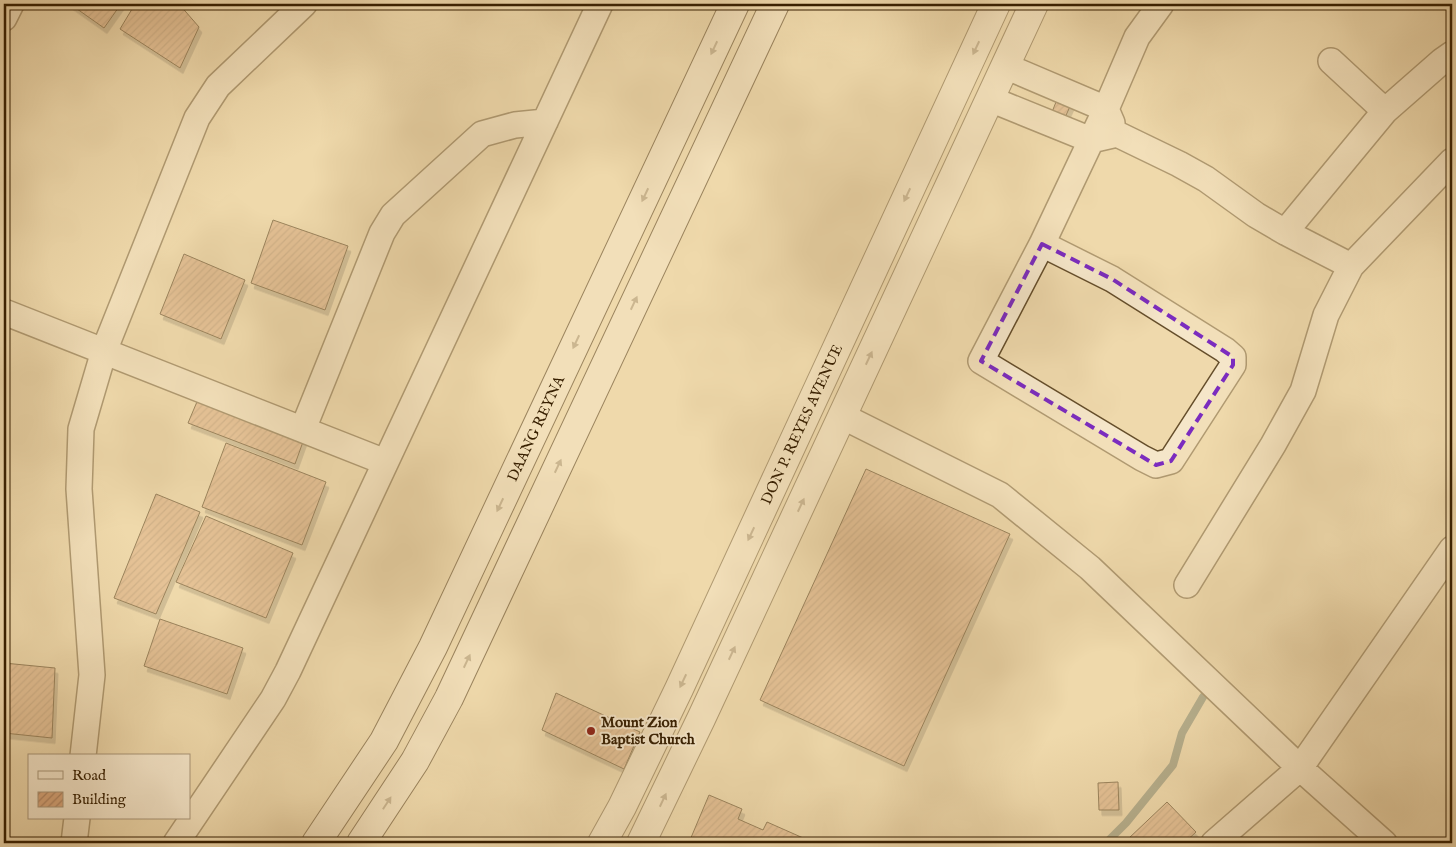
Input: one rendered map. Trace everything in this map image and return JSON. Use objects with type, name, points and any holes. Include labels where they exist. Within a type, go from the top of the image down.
[{"type":"street","points":[[4,18],[11,4]]},
{"type":"street","points":[[83,754],[92,675],[79,489],[81,429],[104,351],[197,118],[218,86],[304,4]]},
{"type":"street","points":[[176,843],[274,699],[600,4]]},
{"type":"street","name":"DAANG REYNA","points":[[316,843],[384,741],[433,647],[735,4]]},
{"type":"street","points":[[360,843],[415,761],[449,698],[775,4]]},
{"type":"street","name":"DON P. REYES AVENUE","points":[[602,843],[622,807],[679,689],[996,4]]},
{"type":"street","points":[[641,843],[653,822],[1034,4]]},
{"type":"street","points":[[1042,244],[1112,279],[1225,350],[1233,357],[1233,365],[1171,461],[1156,465],[1142,458],[981,361],[1042,244],[1106,109],[1137,38],[1161,4]]},
{"type":"street","points":[[1285,232],[1385,110],[1452,54]]},
{"type":"street","points":[[1331,61],[1385,110]]},
{"type":"street","points":[[1005,66],[1106,109],[1117,134]]},
{"type":"street","points":[[990,98],[1091,140],[1117,134],[1206,179],[1256,215],[1351,266]]},
{"type":"street","points":[[304,429],[382,233],[393,215],[482,134],[515,125],[545,122]]},
{"type":"street","points":[[933,139],[964,154]]},
{"type":"street","points":[[1187,585],[1273,445],[1303,391],[1326,316],[1351,266],[1452,161]]},
{"type":"street","points":[[4,312],[385,462]]},
{"type":"street","points":[[842,416],[1000,495],[1090,568],[1300,768],[1384,843]]},
{"type":"street","points":[[1214,843],[1300,768],[1452,549]]},
{"type":"street","points":[[74,843],[77,820]]},
{"type":"highlighted area","points":[[1042,244],[1112,279],[1233,357],[1233,365],[1171,461],[1156,465],[981,361]]},
{"type":"building","points":[[70,4],[121,4],[104,28]]},
{"type":"building","points":[[135,4],[179,4],[199,27],[180,68],[120,29]]},
{"type":"building","points":[[1058,97],[1072,102],[1063,122],[1050,117]]},
{"type":"building","points":[[273,220],[348,246],[325,310],[251,283]]},
{"type":"building","points":[[184,254],[245,280],[221,339],[160,314]]},
{"type":"building","points":[[199,397],[304,439],[295,464],[188,423]]},
{"type":"building","points":[[226,443],[326,482],[302,545],[202,507]]},
{"type":"building","points":[[866,469],[1010,534],[904,766],[760,700]]},
{"type":"building","points":[[156,494],[200,512],[156,614],[114,598]]},
{"type":"building","points":[[206,516],[293,553],[266,618],[176,582]]},
{"type":"building","points":[[160,619],[243,648],[227,694],[144,666]]},
{"type":"building","points":[[4,663],[55,668],[52,738],[4,733]]},
{"type":"building","name":"Mount Zion Baptist Church","points":[[556,693],[640,732],[624,769],[542,730]]},
{"type":"building","points":[[1118,782],[1119,810],[1099,810],[1098,783]]},
{"type":"building","points":[[709,795],[742,809],[738,819],[763,830],[767,822],[810,841],[809,843],[698,843],[690,840]]},
{"type":"building","points":[[1167,802],[1196,832],[1184,843],[1132,843],[1128,839]]},
{"type":"waterway","points":[[1106,843],[1126,823],[1173,765],[1182,733],[1203,697]]},
{"type":"place","name":"Mount Zion Baptist Church","points":[[591,731]]}]
